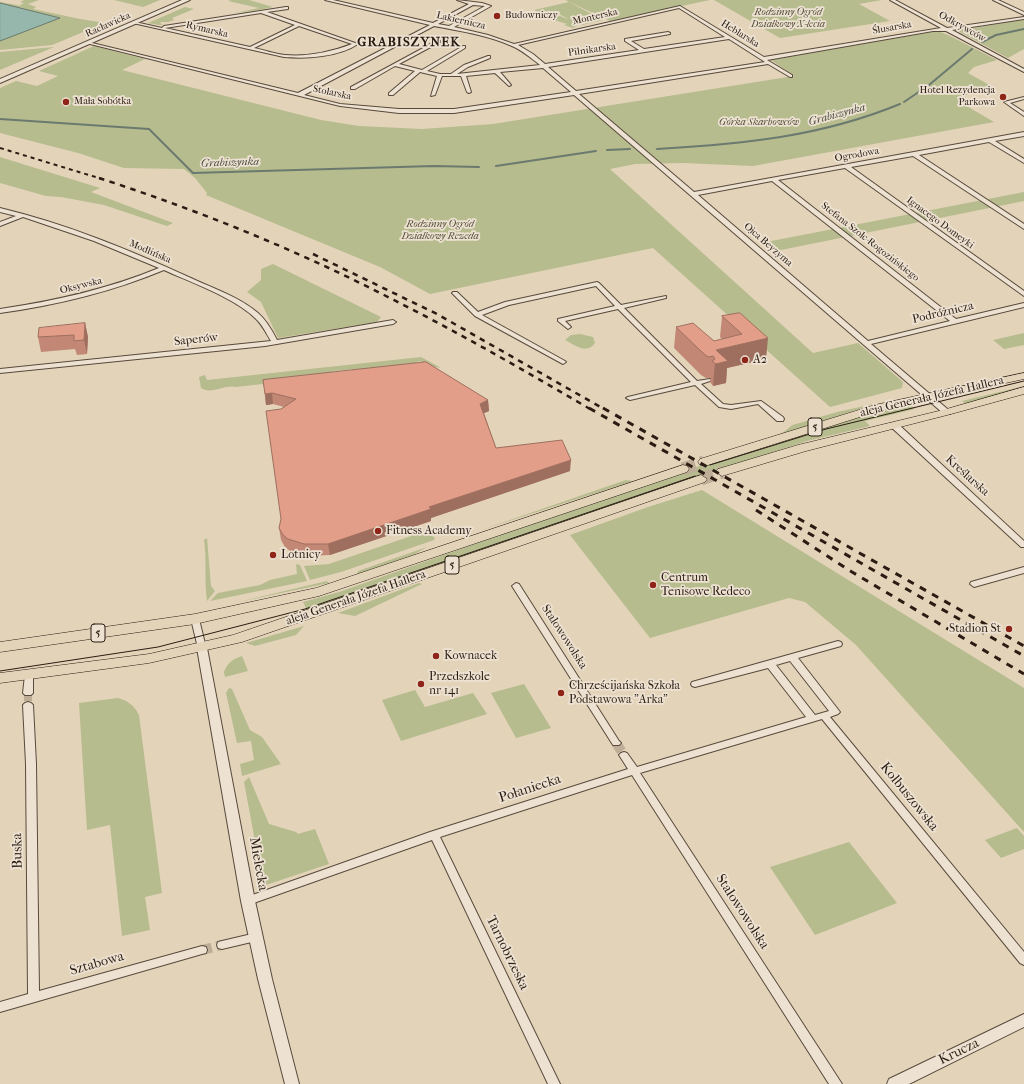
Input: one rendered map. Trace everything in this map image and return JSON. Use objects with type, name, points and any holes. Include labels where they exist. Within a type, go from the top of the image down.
[{"type":"main road","name":"aleja Generała Józefa Hallera","points":[[704,462],[872,409],[1024,376]]},
{"type":"main road","name":"aleja Generała Józefa Hallera","points":[[722,472],[802,448],[1022,392]]},
{"type":"main road","name":"aleja Generała Józefa Hallera","points":[[0,647],[195,619],[336,587],[683,469]]},
{"type":"main road","name":"aleja Generała Józefa Hallera","points":[[0,678],[122,662],[202,648],[324,610],[582,519],[701,479]]},
{"type":"street","name":"Racławicka","points":[[0,75],[80,47],[187,0]]},
{"type":"street","name":"Lakiernicza","points":[[327,0],[451,27],[514,45],[544,66],[576,93]]},
{"type":"street","points":[[451,27],[488,6],[460,0]]},
{"type":"street","name":"Odkrywców","points":[[892,0],[1024,70]]},
{"type":"street","points":[[995,0],[1024,14]]},
{"type":"street","points":[[299,95],[474,4]]},
{"type":"street","name":"Heblarska","points":[[680,7],[790,76]]},
{"type":"street","name":"Monterska","points":[[514,45],[680,7]]},
{"type":"street","name":"Rymarska","points":[[162,28],[286,8]]},
{"type":"street","name":"Rymarska","points":[[135,23],[284,56],[302,57],[327,54],[356,44],[261,12]]},
{"type":"street","name":"Ślusarska","points":[[763,59],[930,30],[1024,18]]},
{"type":"street","points":[[249,48],[298,25]]},
{"type":"street","name":"Pilnikarska","points":[[643,51],[627,40],[668,33]]},
{"type":"street","name":"Pilnikarska","points":[[395,65],[440,75],[463,75],[544,66],[729,38]]},
{"type":"street","points":[[353,88],[438,41]]},
{"type":"street","name":"Stolarska","points":[[88,43],[299,95],[353,107],[380,110],[421,112],[478,108],[576,93]]},
{"type":"street","points":[[391,94],[421,71],[464,47]]},
{"type":"street","points":[[452,75],[466,66],[488,58]]},
{"type":"street","name":"Racławicka","points":[[0,81],[38,62]]},
{"type":"street","points":[[576,93],[768,63]]},
{"type":"street","points":[[1014,65],[1024,64]]},
{"type":"street","points":[[496,71],[509,85]]},
{"type":"street","points":[[433,95],[440,75]]},
{"type":"street","points":[[463,75],[469,92]]},
{"type":"street","name":"Ojca Beyzyma","points":[[576,93],[947,412]]},
{"type":"street","points":[[1024,98],[1006,102],[1024,114]]},
{"type":"street","name":"Ogrodowa","points":[[694,194],[1024,134]]},
{"type":"street","points":[[990,140],[1024,161]]},
{"type":"street","points":[[914,154],[1024,227]]},
{"type":"street","name":"Ignacego Domeyki","points":[[846,166],[1024,294]]},
{"type":"street","name":"Stefana Szolc-Rogozińskiego","points":[[774,180],[954,321]]},
{"type":"street","name":"Modlińska","points":[[0,210],[45,221],[87,237],[164,268],[230,298],[252,311],[263,321],[275,342]]},
{"type":"street","points":[[0,224],[23,215]]},
{"type":"street","name":"Oksywska","points":[[0,311],[84,296],[127,283],[164,268]]},
{"type":"street","points":[[477,316],[507,303],[597,284],[721,406],[731,407],[759,402],[780,419]]},
{"type":"street","points":[[455,293],[477,316],[563,362]]},
{"type":"street","points":[[568,327],[560,320],[664,297]]},
{"type":"street","name":"Podróżnicza","points":[[866,343],[1024,305]]},
{"type":"street","name":"Saperów","points":[[0,371],[275,342],[393,322]]},
{"type":"street","points":[[630,398],[708,380]]},
{"type":"street","name":"Kreślarska","points":[[894,425],[1024,545]]},
{"type":"street","points":[[974,584],[1024,570]]},
{"type":"street","name":"Stalowowolska","points":[[516,586],[616,743]]},
{"type":"street","points":[[195,619],[202,648]]},
{"type":"street","points":[[695,684],[838,644]]},
{"type":"street","name":"Mielecka","points":[[202,648],[248,901],[292,1084]]},
{"type":"street","points":[[792,657],[835,712],[824,715]]},
{"type":"street","points":[[770,664],[812,718]]},
{"type":"street","points":[[28,693],[29,675]]},
{"type":"street","name":"Buska","points":[[28,705],[31,764],[34,998]]},
{"type":"street","name":"Połaniecka","points":[[248,901],[434,835],[634,771],[824,715]]},
{"type":"street","name":"Kolbuszowska","points":[[824,715],[1024,960]]},
{"type":"street","name":"Stalowowolska","points":[[624,755],[836,1084]]},
{"type":"street","name":"Tarnobrzeska","points":[[434,835],[554,1084]]},
{"type":"street","points":[[222,945],[256,937]]},
{"type":"street","name":"Sztabowa","points":[[0,1007],[202,950]]},
{"type":"street","name":"Krucza","points":[[894,1084],[1024,1020]]},
{"type":"green space","points":[[24,0],[39,0],[28,4],[36,7],[33,9],[105,23],[52,45],[0,50],[0,2],[22,6],[20,5],[24,3],[20,2]]},
{"type":"green space","points":[[114,0],[160,0],[143,7]]},
{"type":"green space","points":[[249,0],[273,7],[235,13],[259,8],[228,1]]},
{"type":"green space","points":[[565,0],[710,0],[610,21]]},
{"type":"green space","name":"Rodzinny Ogród Działkowy X-lecia","points":[[714,0],[882,0],[859,4],[890,21],[780,38]]},
{"type":"green space","points":[[569,2],[603,20],[582,25],[576,22],[578,25],[573,28],[564,25],[567,24],[554,20],[555,17],[560,16],[570,20],[559,14],[546,17],[534,10]]},
{"type":"green space","points":[[185,7],[194,9],[172,18],[174,20],[160,22],[162,25],[148,23]]},
{"type":"green space","points":[[1024,19],[1024,49],[1008,58],[958,31]]},
{"type":"green space","points":[[938,31],[997,60],[974,67],[968,73],[993,87],[972,91],[958,101],[994,122],[753,166],[683,163],[635,164],[610,169],[813,353],[858,343],[903,382],[902,388],[830,407],[653,248],[430,294],[380,267],[206,195],[207,193],[195,178],[184,169],[124,168],[78,153],[0,133],[0,88],[16,81],[37,86],[58,76],[39,71],[94,46],[145,59],[122,70],[321,120],[359,126],[422,129],[493,124],[794,76],[771,60]]},
{"type":"green space","points":[[54,47],[0,70],[0,52]]},
{"type":"green space","points":[[0,157],[100,188],[91,192],[173,223],[167,226],[104,205],[61,197],[46,196],[0,183]]},
{"type":"green space","points":[[1024,192],[1024,201],[771,252],[761,243]]},
{"type":"green space","points":[[273,264],[381,317],[377,322],[278,338],[261,302],[247,292],[261,280],[261,269]]},
{"type":"green space","points":[[1024,333],[1024,345],[1004,349],[993,340]]},
{"type":"green space","points":[[580,334],[593,337],[595,343],[592,347],[584,349],[580,348],[565,340],[571,335]]},
{"type":"green space","points":[[421,357],[441,368],[422,365],[421,361],[416,362],[418,366],[361,373],[359,369],[333,371],[334,376],[236,387],[232,386],[214,390],[205,390],[201,388],[199,377],[205,375],[207,380]]},
{"type":"green space","points":[[1024,386],[966,404],[962,401]]},
{"type":"green space","points":[[908,402],[915,409],[865,421],[870,426],[807,441],[690,479],[308,612],[303,602],[339,592],[693,468]]},
{"type":"green space","points":[[874,404],[780,435],[794,425],[837,412]]},
{"type":"green space","points":[[626,480],[633,481],[478,531]]},
{"type":"green space","points":[[702,490],[1024,688],[1024,832],[856,645],[805,602],[789,598],[650,638],[570,535],[648,507]]},
{"type":"green space","points":[[428,533],[435,538],[434,540],[341,572],[310,580],[304,566],[329,564],[417,534]]},
{"type":"green space","points":[[207,538],[211,586],[215,591],[207,601],[204,540]]},
{"type":"green space","points":[[427,547],[415,554],[357,574],[358,571]]},
{"type":"green space","points":[[296,564],[300,565],[307,581],[210,601],[218,593],[260,585],[270,580],[297,574]]},
{"type":"green space","points":[[327,581],[329,583],[234,603]]},
{"type":"green space","points":[[419,583],[422,584],[355,616],[338,613]]},
{"type":"green space","points":[[304,626],[296,635],[255,646],[246,643]]},
{"type":"green space","points":[[242,656],[248,671],[225,677],[224,672],[229,664],[233,660]]},
{"type":"green space","points":[[524,684],[551,728],[516,738],[491,693]]},
{"type":"green space","points":[[229,688],[232,689],[250,730],[262,737],[281,764],[242,776],[240,764],[254,760],[251,741],[237,743],[226,693]]},
{"type":"green space","points":[[415,690],[425,707],[473,693],[487,714],[401,741],[382,700]]},
{"type":"green space","points":[[118,698],[130,704],[139,715],[162,893],[145,897],[150,930],[122,936],[110,825],[87,830],[79,703]]},
{"type":"green space","points":[[249,777],[269,824],[296,832],[298,834],[315,829],[329,864],[266,885],[263,884],[244,782]]},
{"type":"green space","points":[[1017,828],[1024,836],[1024,849],[1001,858],[985,840]]},
{"type":"green space","points":[[849,842],[897,903],[815,935],[770,867]]},
{"type":"water","points":[[0,3],[60,18],[0,41]]},
{"type":"building","points":[[740,313],[768,338],[716,350],[728,361],[716,364],[712,361],[715,359],[713,356],[708,357],[676,327],[693,323],[714,341],[742,334],[722,316]]},
{"type":"building","points":[[85,323],[84,340],[74,341],[74,335],[38,337],[39,328]]},
{"type":"building","points":[[426,362],[488,400],[480,404],[496,448],[562,440],[571,460],[429,507],[431,509],[328,544],[304,544],[288,539],[283,535],[279,528],[281,519],[266,411],[281,409],[296,399],[272,393],[265,394],[263,380]]},
{"type":"waterway","name":"Grabiszynka","points":[[982,42],[996,35],[1024,29]]},
{"type":"waterway","name":"Grabiszynka","points":[[904,102],[929,85],[972,49]]},
{"type":"waterway","name":"Grabiszynka","points":[[657,149],[780,137],[840,124],[900,104]]},
{"type":"waterway","name":"Grabiszynka","points":[[0,119],[149,129],[193,173],[434,166],[479,167]]},
{"type":"waterway","name":"Grabiszynka","points":[[607,150],[630,149]]},
{"type":"waterway","name":"Grabiszynka","points":[[496,166],[596,151]]},
{"type":"tunnel","points":[[683,469],[704,462]]},
{"type":"tunnel","points":[[701,479],[722,472]]},
{"type":"tunnel","points":[[28,693],[28,705]]},
{"type":"tunnel","points":[[616,743],[624,755]]},
{"type":"tunnel","points":[[202,950],[222,945]]},
{"type":"tram line","points":[[710,465],[826,429],[1024,381]]},
{"type":"tram line","points":[[0,671],[158,647],[305,609],[695,476]]},
{"type":"railway","points":[[0,148],[102,179]]},
{"type":"railway","points":[[99,178],[172,203],[244,231],[314,261],[410,308],[590,409]]},
{"type":"railway","points":[[313,254],[437,314],[604,409]]},
{"type":"railway","points":[[589,408],[1024,656]]},
{"type":"railway","points":[[603,408],[1024,646]]},
{"type":"railway","points":[[756,510],[852,572],[1024,674]]},
{"type":"place","name":"Budowniczy","points":[[497,16]]},
{"type":"place","name":"Hotel Rezydencja Parkowa","points":[[1003,97]]},
{"type":"place","name":"Mała Sobótka","points":[[66,102]]},
{"type":"place","name":"A2","points":[[745,360]]},
{"type":"place","name":"Fitness Academy","points":[[378,531]]},
{"type":"place","name":"Lotnicy","points":[[273,555]]},
{"type":"place","name":"Centrum Tenisowe Redeco","points":[[653,585]]},
{"type":"place","name":"Stadion St","points":[[1009,629]]},
{"type":"place","name":"Kownacek","points":[[436,656]]},
{"type":"place","name":"Przedszkole nr 141","points":[[421,684]]},
{"type":"place","name":"Chrześcijańska Szkoła Podstawowa \"Arka\"","points":[[561,693]]},
{"type":"district","name":"GRABISZYNEK","points":[[409,43]]},
{"type":"park label","name":"Górka Skarbowców","points":[[759,123]]},
{"type":"park label","name":"Rodzinny Ogród Działkowy Rezeda","points":[[440,230]]}]
